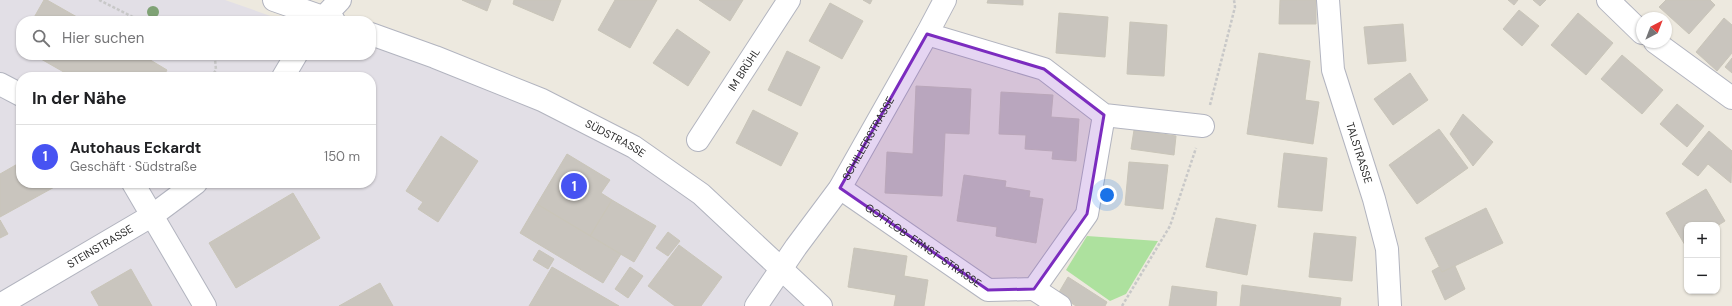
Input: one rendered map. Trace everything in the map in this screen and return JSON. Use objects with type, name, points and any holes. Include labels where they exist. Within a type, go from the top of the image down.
[{"type":"street","points":[[274,0],[316,16]]},
{"type":"street","points":[[329,16],[340,0]]},
{"type":"street","name":"IM BRÜHL","points":[[698,140],[788,0]]},
{"type":"street","name":"SCHILLERSTRASSE","points":[[756,306],[840,188],[945,0]]},
{"type":"street","name":"TALSTRASSE","points":[[1328,0],[1333,70],[1374,199],[1387,249],[1390,306]]},
{"type":"street","points":[[1608,0],[1636,27]]},
{"type":"street","points":[[927,34],[1044,69],[1104,115],[1203,126]]},
{"type":"street","name":"SÜDSTRASSE","points":[[376,36],[435,57],[542,100],[634,148],[701,194],[821,306]]},
{"type":"street","points":[[1662,48],[1732,98]]},
{"type":"street","points":[[286,72],[293,60]]},
{"type":"street","points":[[0,84],[16,92]]},
{"type":"street","points":[[1060,306],[1034,289],[1087,214],[1104,115]]},
{"type":"street","points":[[136,188],[205,306]]},
{"type":"street","name":"STEINSTRASSE","points":[[0,305],[153,215],[189,188]]},
{"type":"street","name":"GOTTLOB-ERNST-STRASSE","points":[[840,188],[988,290],[1034,289]]},
{"type":"path","points":[[99,0],[131,16]]},
{"type":"path","points":[[1122,306],[1170,226],[1209,109],[1235,7],[1234,0]]},
{"type":"path","points":[[215,60],[216,70],[215,72]]},
{"type":"highlighted area","points":[[927,34],[1044,69],[1104,115],[1087,214],[1034,289],[988,290],[840,188]]},
{"type":"shaded area","points":[[0,0],[225,0],[271,16],[16,16],[16,60],[376,60],[376,48],[431,63],[576,124],[664,177],[735,236],[805,306],[0,306]]},
{"type":"green space","points":[[1087,236],[1158,241],[1126,294],[1110,301],[1066,270]]},
{"type":"building","points":[[44,0],[47,0],[75,16],[35,16]]},
{"type":"building","points":[[462,0],[491,0],[487,11]]},
{"type":"building","points":[[514,0],[561,0],[553,21],[513,4]]},
{"type":"building","points":[[615,0],[657,0],[630,48],[598,30]]},
{"type":"building","points":[[699,0],[743,0],[730,21]]},
{"type":"building","points":[[863,0],[872,0],[870,4]]},
{"type":"building","points":[[988,0],[1023,0],[1023,5],[987,3]]},
{"type":"building","points":[[1280,0],[1316,0],[1316,24],[1279,24]]},
{"type":"building","points":[[1508,0],[1518,0],[1514,5]]},
{"type":"building","points":[[1533,0],[1546,0],[1540,6]]},
{"type":"building","points":[[1666,0],[1710,0],[1715,5],[1689,34],[1672,19],[1672,12],[1665,12],[1659,7]]},
{"type":"building","points":[[830,3],[863,21],[842,59],[809,41]]},
{"type":"building","points":[[1519,10],[1539,26],[1522,46],[1503,29]]},
{"type":"building","points":[[1059,13],[1108,17],[1105,57],[1056,53]]},
{"type":"building","points":[[1578,13],[1613,43],[1586,75],[1551,45]]},
{"type":"building","points":[[1724,18],[1732,25],[1732,53],[1717,71],[1696,52]]},
{"type":"building","points":[[1130,22],[1167,25],[1164,76],[1127,74]]},
{"type":"building","points":[[1403,24],[1406,61],[1368,64],[1364,27]]},
{"type":"building","points":[[677,29],[710,52],[688,86],[653,63]]},
{"type":"building","points":[[787,51],[820,67],[801,106],[768,90]]},
{"type":"building","points":[[1259,53],[1310,61],[1305,100],[1319,102],[1313,144],[1247,134]]},
{"type":"building","points":[[1622,55],[1663,90],[1642,114],[1601,79]]},
{"type":"building","points":[[1732,58],[1732,73],[1725,67]]},
{"type":"building","points":[[43,60],[150,60],[167,70],[166,72],[64,72]]},
{"type":"building","points":[[1410,73],[1428,100],[1393,125],[1374,99]]},
{"type":"building","points":[[916,86],[971,89],[969,134],[945,133],[942,196],[885,193],[887,152],[913,154]]},
{"type":"building","points":[[1001,92],[1053,95],[1051,117],[1079,119],[1076,161],[1052,159],[1053,151],[1025,149],[1026,135],[999,134]]},
{"type":"building","points":[[1677,104],[1704,126],[1687,147],[1660,124]]},
{"type":"building","points":[[753,110],[798,133],[781,166],[736,143]]},
{"type":"building","points":[[1463,114],[1493,142],[1473,166],[1450,134]]},
{"type":"building","points":[[1439,129],[1468,168],[1417,204],[1389,165]]},
{"type":"building","points":[[1134,130],[1176,136],[1174,155],[1131,149]]},
{"type":"building","points":[[1709,131],[1732,151],[1731,183],[1708,164],[1698,176],[1682,164]]},
{"type":"building","points":[[441,136],[478,161],[438,222],[418,209],[423,202],[406,191]]},
{"type":"building","points":[[1284,153],[1327,158],[1322,211],[1278,207]]},
{"type":"building","points":[[567,154],[610,180],[601,193],[612,200],[590,236],[537,204]]},
{"type":"building","points":[[1129,162],[1168,165],[1163,209],[1125,205]]},
{"type":"building","points":[[16,165],[16,188],[53,188],[0,217],[0,174]]},
{"type":"building","points":[[964,175],[1006,181],[1005,187],[1030,191],[1029,197],[1043,199],[1036,243],[996,236],[997,227],[957,221]]},
{"type":"building","points":[[1706,189],[1725,221],[1720,224],[1720,222],[1684,222],[1684,243],[1666,213]]},
{"type":"building","points":[[293,193],[320,238],[236,288],[209,243]]},
{"type":"building","points":[[612,200],[656,226],[634,262],[590,236]]},
{"type":"building","points":[[537,204],[621,254],[603,283],[520,233]]},
{"type":"building","points":[[1486,208],[1503,243],[1442,272],[1425,238]]},
{"type":"building","points":[[1216,218],[1256,225],[1247,275],[1206,267]]},
{"type":"building","points":[[0,220],[8,234],[0,238]]},
{"type":"building","points":[[668,232],[680,241],[668,256],[656,248]]},
{"type":"building","points":[[1314,233],[1356,237],[1352,281],[1309,277]]},
{"type":"building","points":[[679,245],[722,277],[701,306],[675,306],[648,286]]},
{"type":"building","points":[[854,248],[907,256],[904,276],[928,280],[924,306],[894,306],[896,295],[848,287]]},
{"type":"building","points":[[539,250],[554,259],[548,269],[533,260]]},
{"type":"building","points":[[1455,266],[1465,289],[1445,300],[1432,271],[1439,267],[1442,272]]},
{"type":"building","points":[[552,267],[619,306],[529,306]]},
{"type":"building","points":[[630,267],[643,276],[628,298],[615,289]]},
{"type":"building","points":[[131,269],[152,306],[99,306],[91,292]]},
{"type":"building","points":[[1068,277],[1107,302],[1105,306],[1076,306],[1058,294]]},
{"type":"building","points":[[380,283],[393,306],[339,306]]},
{"type":"building","points":[[1242,285],[1341,298],[1340,306],[1240,306]]},
{"type":"building","points":[[1172,286],[1217,292],[1216,306],[1169,306]]},
{"type":"place","name":"Autohaus Eckardt","points":[[574,186]]}]
